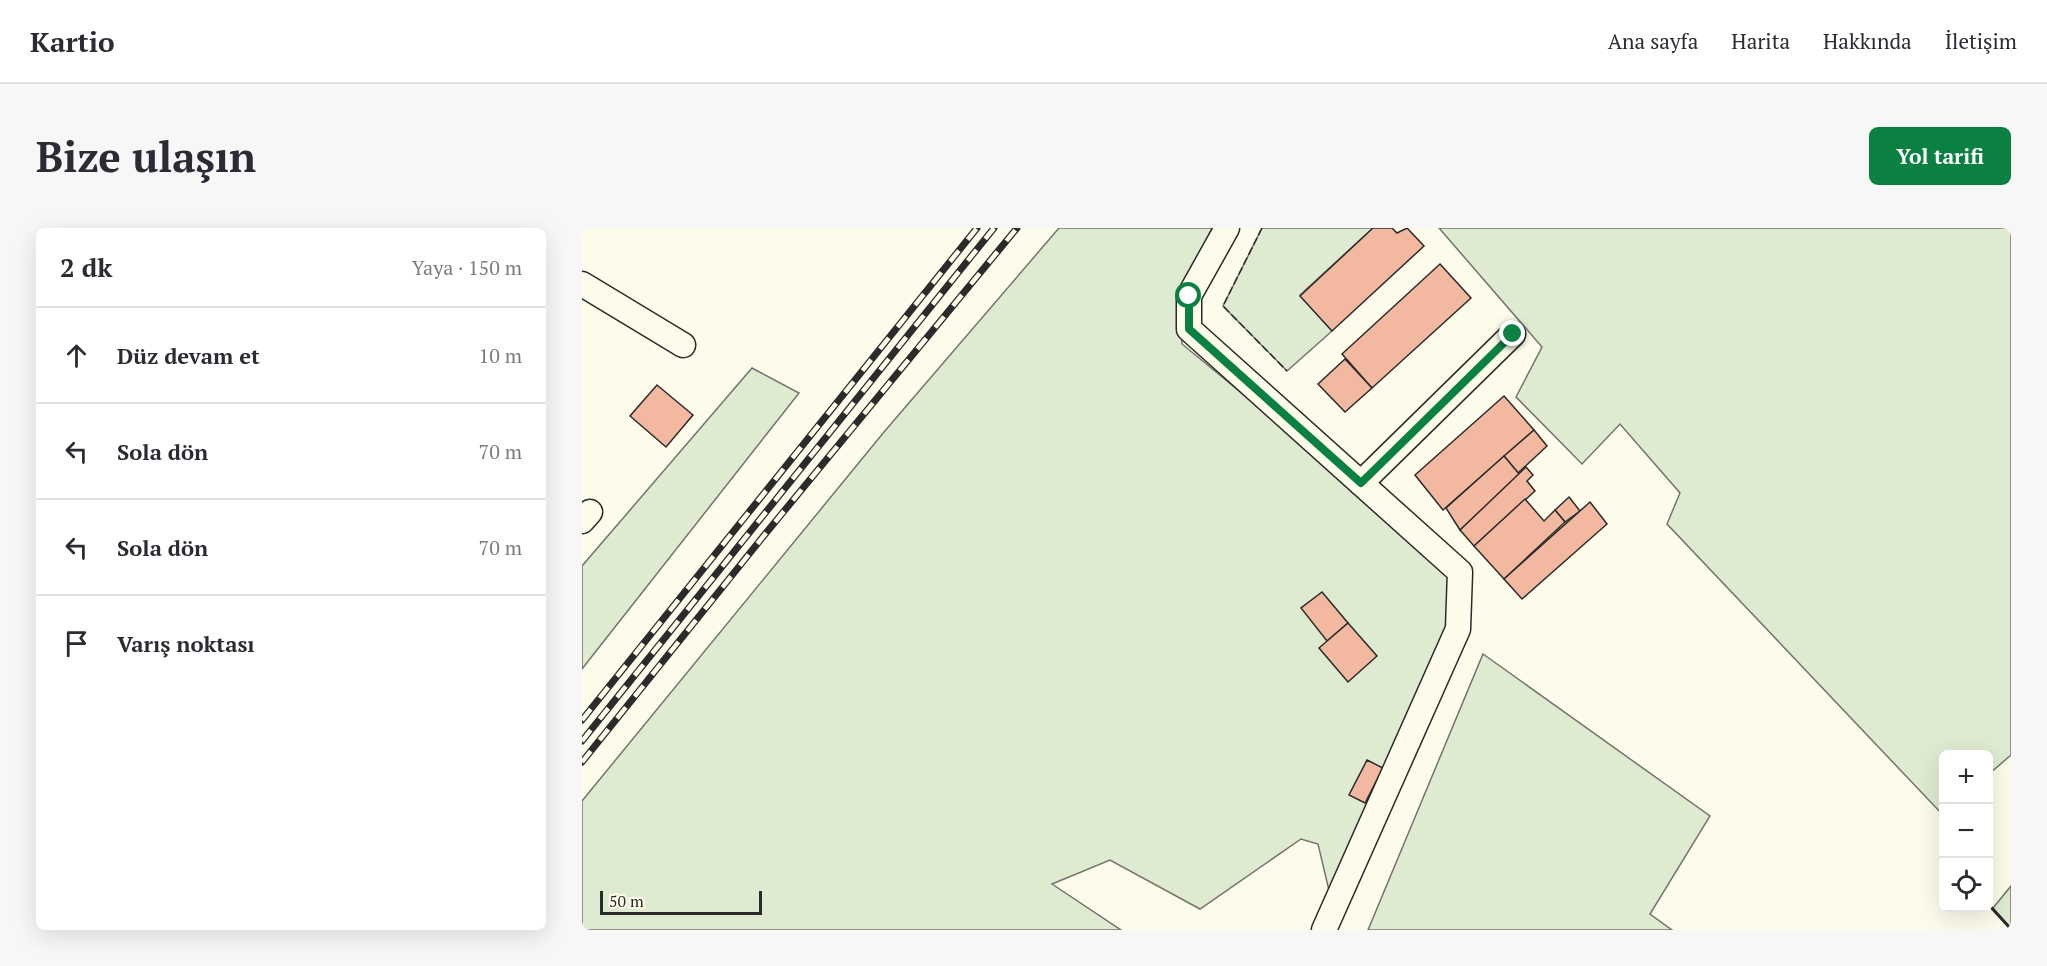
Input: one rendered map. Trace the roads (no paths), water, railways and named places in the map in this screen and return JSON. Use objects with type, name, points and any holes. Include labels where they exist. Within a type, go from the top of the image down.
[{"type":"lane","points":[[1227,228],[1189,296],[1189,329],[1460,572],[1458,629],[1324,930]]},
{"type":"lane","points":[[582,284],[683,345]]},
{"type":"lane","points":[[1361,483],[1513,334]]},
{"type":"railway","points":[[582,720],[977,228]]},
{"type":"railway","points":[[582,741],[994,228]]},
{"type":"railway","points":[[582,762],[766,533],[1017,228]]}]
